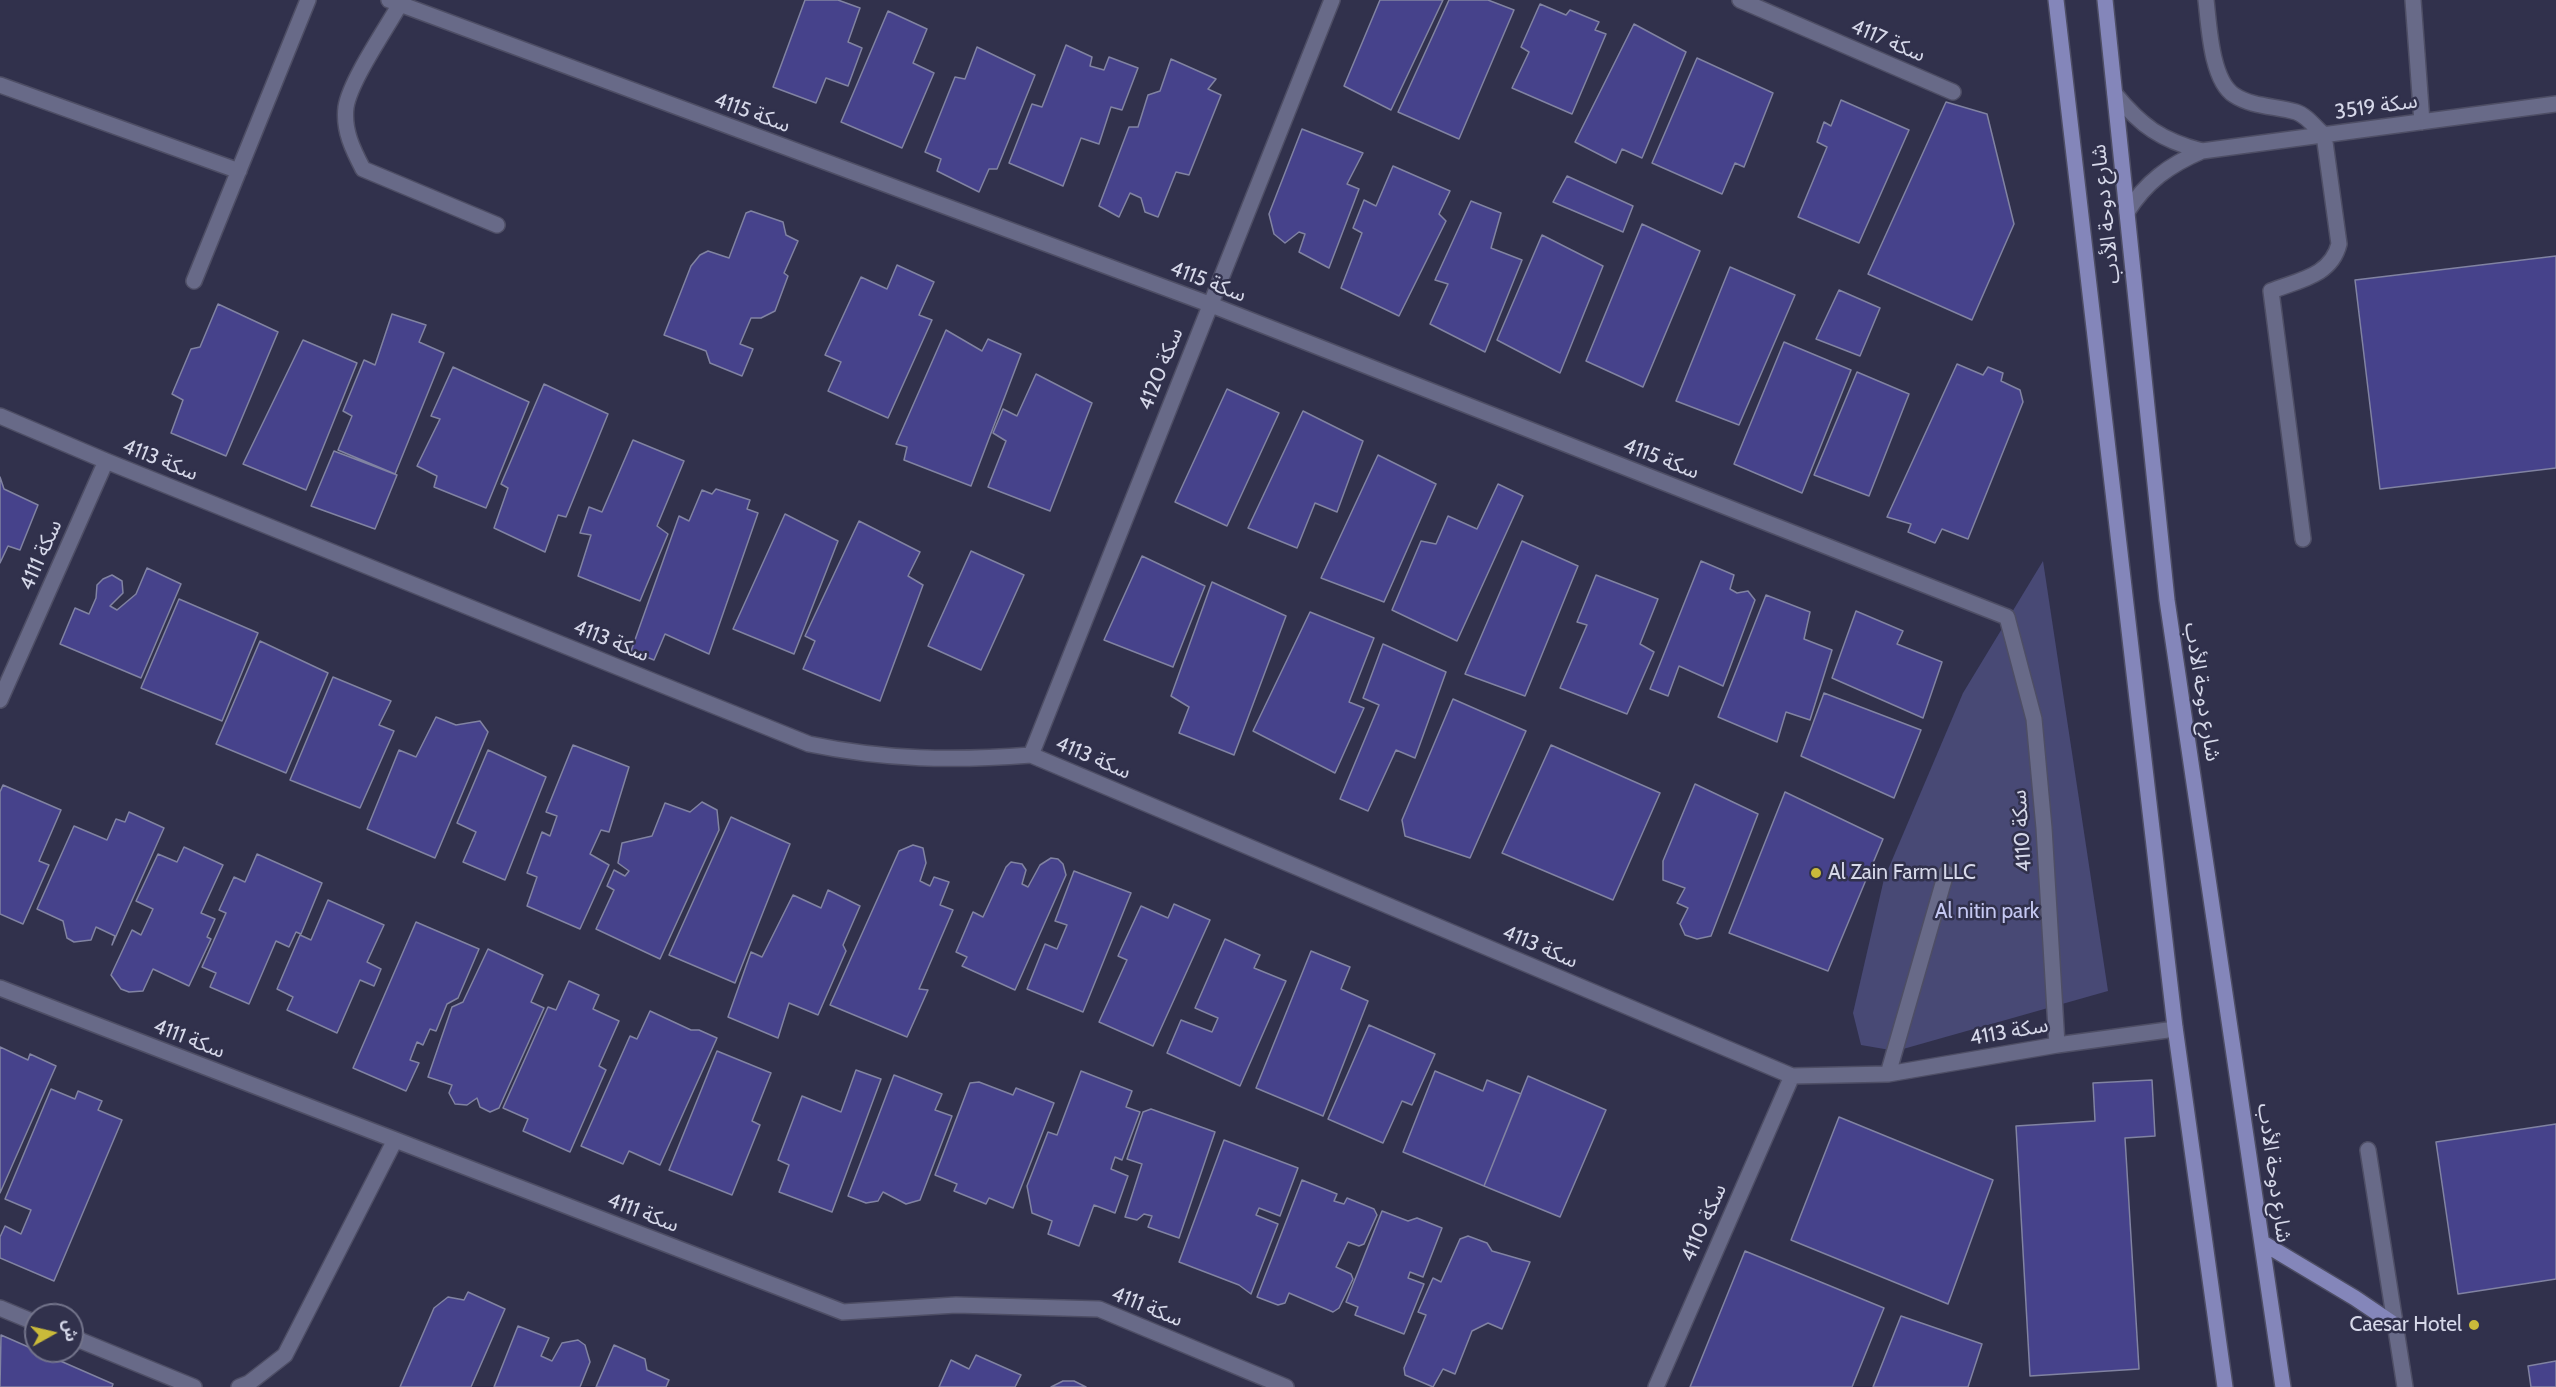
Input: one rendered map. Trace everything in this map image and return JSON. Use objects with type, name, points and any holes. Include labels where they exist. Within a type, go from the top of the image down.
[{"type":"main road","name":"شارع دوحة الأدب","points":[[2056,0],[2175,1029],[2225,1387]]},
{"type":"main road","name":"شارع دوحة الأدب","points":[[2105,0],[2167,600],[2283,1387]]},
{"type":"main road","points":[[2263,1243],[2355,1298],[2395,1325]]},
{"type":"street","points":[[194,281],[308,0]]},
{"type":"street","name":"سكة 4120","points":[[1031,755],[1332,0]]},
{"type":"street","name":"سكة 4117","points":[[1740,0],[1953,92]]},
{"type":"street","points":[[2206,0],[2211,46],[2219,74],[2233,95],[2257,104],[2299,113],[2324,135],[2339,244],[2335,258],[2325,270],[2271,291],[2303,539]]},
{"type":"street","points":[[2413,0],[2422,123]]},
{"type":"street","points":[[394,2],[346,107],[348,138],[363,169],[497,225]]},
{"type":"street","name":"سكة 4115","points":[[394,2],[1209,304],[2007,617]]},
{"type":"street","points":[[0,85],[239,171]]},
{"type":"street","name":"سكة 3519","points":[[2115,94],[2132,115],[2152,132],[2176,144],[2202,151]]},
{"type":"street","name":"سكة 3519","points":[[2127,212],[2151,180],[2166,168],[2202,151],[2556,104]]},
{"type":"street","name":"سكة 4113","points":[[0,416],[106,461],[809,744],[862,755],[918,758],[975,759],[1031,755],[1792,1077],[1888,1074],[2056,1045],[2175,1029]]},
{"type":"street","name":"سكة 4111","points":[[0,700],[106,461]]},
{"type":"street","name":"سكة 4110","points":[[2007,617],[2034,719],[2044,828],[2056,1045]]},
{"type":"street","points":[[1888,1074],[1946,873]]},
{"type":"street","name":"سكة 4111","points":[[0,988],[843,1312],[956,1305],[1099,1309],[1286,1387]]},
{"type":"street","name":"سكة 4110","points":[[1656,1387],[1792,1077]]},
{"type":"street","points":[[239,1387],[249,1383],[285,1355],[395,1140]]},
{"type":"street","points":[[2368,1150],[2405,1387]]},
{"type":"street","points":[[0,1308],[24,1318]]},
{"type":"street","points":[[84,1342],[194,1387]]},
{"type":"green space","name":"Al nitin park","points":[[2043,561],[2108,991],[1896,1051],[1861,1045],[1853,1013],[1884,879],[1963,693]]},
{"type":"building","points":[[805,0],[838,0],[860,8],[848,42],[862,48],[848,86],[826,78],[816,103],[773,87]]},
{"type":"building","points":[[1380,0],[1443,0],[1391,110],[1344,86]]},
{"type":"building","points":[[1449,0],[1488,0],[1514,10],[1459,139],[1398,112]]},
{"type":"building","points":[[1540,4],[1566,15],[1570,10],[1599,22],[1595,30],[1606,34],[1572,114],[1512,88],[1529,52],[1521,47]]},
{"type":"building","points":[[888,11],[927,29],[913,63],[934,73],[902,148],[841,122]]},
{"type":"building","points":[[1634,24],[1686,52],[1642,158],[1622,149],[1616,163],[1575,142]]},
{"type":"building","points":[[1066,45],[1092,57],[1090,66],[1104,70],[1109,57],[1138,68],[1122,110],[1111,107],[1099,144],[1081,138],[1063,186],[1009,163],[1032,104],[1042,107]]},
{"type":"building","points":[[977,47],[1035,75],[997,169],[989,169],[979,192],[937,171],[941,159],[925,152],[955,77],[965,79]]},
{"type":"building","points":[[1697,58],[1773,93],[1744,167],[1735,163],[1722,194],[1652,163]]},
{"type":"building","points":[[1171,59],[1216,79],[1208,89],[1221,95],[1189,175],[1176,172],[1158,217],[1145,212],[1141,198],[1130,193],[1119,217],[1099,206],[1129,127],[1138,127],[1148,95],[1160,91]]},
{"type":"building","points":[[1841,100],[1909,130],[1859,243],[1798,217],[1827,147],[1817,142],[1824,122],[1831,126]]},
{"type":"building","points":[[1946,102],[1987,114],[2014,224],[1972,320],[1868,274]]},
{"type":"building","points":[[1302,129],[1363,153],[1347,184],[1359,189],[1329,268],[1299,252],[1305,234],[1299,232],[1285,243],[1274,234],[1269,214]]},
{"type":"building","points":[[1393,166],[1450,191],[1439,214],[1446,221],[1399,316],[1341,288],[1362,233],[1353,228],[1364,200],[1376,206]]},
{"type":"building","points":[[1567,176],[1633,206],[1623,232],[1553,202]]},
{"type":"building","points":[[1471,201],[1501,213],[1491,248],[1522,260],[1485,352],[1430,324],[1448,284],[1435,280]]},
{"type":"building","points":[[751,211],[783,222],[786,235],[798,241],[784,273],[788,276],[775,311],[761,318],[751,318],[740,344],[753,349],[742,376],[710,363],[706,351],[664,335],[691,266],[700,255],[708,251],[729,258],[746,213]]},
{"type":"building","points":[[1642,224],[1700,251],[1643,387],[1586,361]]},
{"type":"building","points":[[1542,235],[1603,266],[1560,373],[1497,340]]},
{"type":"building","points":[[2556,256],[2556,468],[2380,489],[2355,280]]},
{"type":"building","points":[[897,265],[934,282],[919,315],[932,320],[888,418],[828,391],[841,362],[825,355],[861,277],[887,289]]},
{"type":"building","points":[[1730,267],[1795,295],[1739,425],[1676,401]]},
{"type":"building","points":[[1839,290],[1880,308],[1860,356],[1816,339]]},
{"type":"building","points":[[218,304],[278,332],[226,456],[171,433],[183,400],[172,394],[191,349],[200,347]]},
{"type":"building","points":[[392,314],[426,325],[419,342],[444,353],[395,474],[338,450],[352,416],[343,411],[364,360],[375,365]]},
{"type":"building","points":[[946,330],[982,351],[988,339],[1021,354],[971,486],[904,460],[907,447],[896,444]]},
{"type":"building","points":[[303,340],[357,363],[306,490],[243,464]]},
{"type":"building","points":[[1784,342],[1851,370],[1802,493],[1734,464]]},
{"type":"building","points":[[1957,364],[1983,375],[1988,367],[2003,373],[2001,381],[2020,390],[2023,402],[1968,539],[1942,529],[1935,543],[1908,532],[1911,524],[1887,517]]},
{"type":"building","points":[[453,367],[529,402],[486,508],[434,487],[437,476],[417,466],[440,419],[431,416]]},
{"type":"building","points":[[1857,372],[1909,394],[1869,496],[1814,475]]},
{"type":"building","points":[[1036,374],[1092,403],[1050,511],[988,487],[1006,441],[993,433],[1003,409],[1017,416]]},
{"type":"building","points":[[544,384],[608,414],[566,517],[558,515],[545,552],[494,528],[508,488],[501,484]]},
{"type":"building","points":[[1227,389],[1279,413],[1227,526],[1175,502]]},
{"type":"building","points":[[1303,411],[1363,441],[1337,512],[1315,503],[1297,548],[1248,528]]},
{"type":"building","points":[[633,440],[684,461],[657,526],[668,534],[640,601],[578,576],[591,535],[580,533],[589,507],[602,512]]},
{"type":"building","points":[[334,451],[397,475],[375,529],[311,506]]},
{"type":"building","points":[[1378,455],[1436,484],[1384,602],[1321,578]]},
{"type":"building","points":[[0,477],[4,489],[38,505],[20,550],[8,546],[0,563]]},
{"type":"building","points":[[1498,484],[1523,496],[1457,641],[1392,610],[1421,541],[1436,544],[1448,516],[1477,529]]},
{"type":"building","points":[[716,489],[750,500],[747,509],[758,513],[709,654],[665,634],[654,660],[631,651],[679,516],[689,521],[702,490],[712,494]]},
{"type":"building","points":[[785,514],[838,541],[794,654],[733,629]]},
{"type":"building","points":[[859,521],[920,552],[908,576],[923,585],[880,701],[803,669],[815,641],[805,636]]},
{"type":"building","points":[[1522,541],[1578,566],[1525,696],[1465,674]]},
{"type":"building","points":[[971,551],[1024,575],[981,670],[928,646]]},
{"type":"building","points":[[1142,556],[1205,586],[1173,667],[1104,640]]},
{"type":"building","points":[[1701,561],[1734,575],[1730,589],[1737,593],[1748,591],[1755,600],[1723,686],[1679,666],[1668,696],[1650,689]]},
{"type":"building","points":[[147,568],[181,584],[141,678],[60,644],[75,608],[89,614],[96,598],[97,585],[103,579],[112,575],[122,581],[123,593],[110,606],[117,610],[136,594]]},
{"type":"building","points":[[1596,575],[1658,599],[1640,644],[1654,652],[1627,714],[1560,688],[1587,625],[1577,622]]},
{"type":"building","points":[[1212,582],[1286,616],[1234,755],[1179,733],[1189,707],[1171,696]]},
{"type":"building","points":[[1766,595],[1810,612],[1804,639],[1832,650],[1810,720],[1786,712],[1777,742],[1718,717]]},
{"type":"building","points":[[179,599],[258,633],[222,721],[141,688]]},
{"type":"building","points":[[1856,611],[1903,631],[1897,644],[1942,662],[1923,718],[1832,678]]},
{"type":"building","points":[[1310,612],[1374,638],[1349,702],[1364,708],[1335,773],[1253,731]]},
{"type":"building","points":[[260,641],[328,673],[286,773],[216,744]]},
{"type":"building","points":[[1383,644],[1446,672],[1415,758],[1396,750],[1368,811],[1340,799],[1379,705],[1363,698]]},
{"type":"building","points":[[333,677],[391,701],[379,725],[394,731],[360,808],[290,780]]},
{"type":"building","points":[[1824,693],[1921,730],[1894,798],[1801,756]]},
{"type":"building","points":[[1453,699],[1526,731],[1470,858],[1405,836],[1402,820]]},
{"type":"building","points":[[436,717],[456,725],[480,721],[488,732],[435,858],[367,829],[399,750],[416,757]]},
{"type":"building","points":[[573,745],[629,767],[609,832],[601,830],[590,854],[609,865],[580,929],[527,906],[537,877],[527,873],[542,832],[550,836],[557,816],[546,812]]},
{"type":"building","points":[[1551,745],[1660,793],[1613,900],[1502,853]]},
{"type":"building","points":[[488,750],[546,777],[505,880],[463,862],[476,832],[457,823]]},
{"type":"building","points":[[1695,784],[1758,814],[1711,936],[1697,939],[1685,935],[1680,924],[1688,908],[1677,903],[1685,888],[1663,880],[1663,861]]},
{"type":"building","points":[[3,785],[61,810],[39,861],[49,865],[23,924],[0,914],[0,792]]},
{"type":"building","points":[[1785,792],[1883,839],[1828,971],[1729,933]]},
{"type":"building","points":[[702,802],[717,810],[719,830],[660,959],[596,929],[614,890],[607,886],[614,870],[625,876],[629,871],[618,863],[622,843],[652,836],[665,803],[690,812]]},
{"type":"building","points":[[129,812],[164,828],[112,945],[115,936],[96,927],[91,940],[74,942],[67,938],[63,921],[37,909],[74,826],[107,840],[116,819],[125,822]]},
{"type":"building","points":[[731,817],[790,844],[735,983],[669,955]]},
{"type":"building","points":[[913,845],[923,848],[926,863],[920,881],[930,886],[934,877],[949,882],[940,905],[953,910],[919,989],[928,990],[907,1037],[830,1005],[899,851]]},
{"type":"building","points":[[184,847],[223,865],[201,913],[215,919],[207,937],[211,939],[189,986],[153,969],[143,991],[129,992],[121,989],[111,975],[132,930],[141,935],[153,909],[136,901],[158,854],[177,862]]},
{"type":"building","points":[[257,854],[322,883],[301,934],[296,932],[289,947],[276,941],[249,1004],[210,987],[216,973],[202,967],[226,913],[219,910],[234,877],[245,882]]},
{"type":"building","points":[[1051,858],[1058,859],[1063,864],[1066,875],[1015,990],[962,966],[967,957],[956,952],[973,912],[983,917],[1006,867],[1011,862],[1022,864],[1026,870],[1022,884],[1028,887],[1040,865]]},
{"type":"building","points":[[1074,871],[1131,893],[1083,1012],[1027,989],[1045,944],[1057,949],[1067,925],[1055,921]]},
{"type":"building","points":[[828,890],[860,906],[843,945],[846,951],[818,1015],[789,1003],[778,1038],[728,1017],[751,952],[762,957],[793,895],[821,908]]},
{"type":"building","points":[[328,900],[384,925],[367,962],[381,969],[374,986],[360,980],[337,1033],[287,1010],[293,997],[277,989],[300,935],[311,940]]},
{"type":"building","points":[[1174,904],[1210,920],[1153,1046],[1099,1022],[1127,960],[1118,956],[1141,906],[1168,918]]},
{"type":"building","points":[[416,922],[479,949],[458,998],[447,1004],[436,1031],[430,1029],[423,1045],[417,1042],[410,1060],[419,1063],[406,1091],[353,1068]]},
{"type":"building","points":[[1225,939],[1260,955],[1254,968],[1286,981],[1240,1086],[1167,1053],[1181,1020],[1212,1032],[1218,1018],[1195,1008]]},
{"type":"building","points":[[488,949],[543,975],[531,1002],[544,1008],[499,1108],[490,1112],[480,1107],[477,1098],[467,1105],[455,1104],[449,1093],[452,1085],[428,1077],[452,1007],[463,1002]]},
{"type":"building","points":[[1311,951],[1350,967],[1341,989],[1368,1001],[1323,1116],[1256,1088]]},
{"type":"building","points":[[569,981],[599,995],[593,1009],[619,1021],[599,1066],[606,1070],[570,1152],[523,1131],[528,1119],[503,1108],[548,1007],[556,1010]]},
{"type":"building","points":[[650,1011],[691,1030],[699,1030],[717,1038],[660,1165],[629,1151],[623,1164],[581,1146],[630,1036],[637,1039]]},
{"type":"building","points":[[1369,1025],[1435,1054],[1412,1105],[1402,1101],[1383,1143],[1328,1119]]},
{"type":"building","points":[[0,1047],[28,1060],[30,1054],[56,1066],[0,1193]]},
{"type":"building","points":[[717,1051],[771,1073],[752,1121],[760,1125],[732,1195],[669,1170]]},
{"type":"building","points":[[856,1070],[881,1079],[832,1212],[779,1192],[789,1165],[778,1160],[802,1096],[841,1112]]},
{"type":"building","points":[[1081,1071],[1132,1091],[1126,1107],[1140,1112],[1122,1160],[1115,1157],[1111,1169],[1128,1176],[1115,1213],[1094,1205],[1079,1246],[1048,1234],[1052,1221],[1032,1213],[1027,1186],[1048,1132],[1057,1135]]},
{"type":"building","points":[[1435,1071],[1483,1091],[1487,1080],[1521,1094],[1484,1186],[1403,1152]]},
{"type":"building","points":[[894,1075],[942,1094],[935,1110],[952,1116],[920,1200],[906,1204],[883,1192],[878,1201],[866,1203],[848,1196]]},
{"type":"building","points":[[1528,1076],[1606,1110],[1560,1217],[1484,1186]]},
{"type":"building","points":[[2152,1080],[2155,1136],[2125,1138],[2139,1369],[2030,1376],[2016,1126],[2095,1121],[2093,1083]]},
{"type":"building","points":[[979,1082],[1013,1095],[1016,1088],[1054,1103],[1013,1208],[989,1198],[986,1204],[954,1191],[957,1184],[935,1175],[970,1083]]},
{"type":"building","points":[[51,1089],[75,1099],[78,1091],[102,1101],[98,1110],[122,1120],[54,1281],[0,1258],[0,1237],[5,1226],[21,1234],[31,1210],[5,1199]]},
{"type":"building","points":[[1151,1109],[1215,1132],[1179,1238],[1148,1227],[1152,1216],[1144,1214],[1137,1220],[1125,1217],[1142,1164],[1127,1159],[1143,1112]]},
{"type":"building","points":[[1839,1117],[1993,1180],[1948,1304],[1791,1240]]},
{"type":"building","points":[[2556,1124],[2556,1279],[2458,1294],[2436,1142]]},
{"type":"building","points":[[1224,1140],[1298,1168],[1280,1216],[1259,1208],[1256,1215],[1278,1224],[1251,1294],[1239,1285],[1179,1262]]},
{"type":"building","points":[[1302,1180],[1337,1194],[1334,1201],[1344,1204],[1347,1198],[1374,1209],[1377,1215],[1364,1244],[1359,1246],[1348,1242],[1336,1267],[1351,1274],[1353,1279],[1339,1308],[1333,1312],[1289,1293],[1285,1303],[1278,1305],[1257,1297]]},
{"type":"building","points":[[1382,1211],[1408,1221],[1417,1218],[1442,1228],[1423,1277],[1410,1272],[1408,1278],[1424,1284],[1404,1334],[1355,1315],[1358,1307],[1346,1302]]},
{"type":"building","points":[[1468,1236],[1487,1243],[1492,1251],[1530,1262],[1502,1329],[1488,1323],[1472,1331],[1455,1374],[1443,1369],[1433,1387],[1405,1375],[1404,1368],[1426,1315],[1418,1312],[1433,1278],[1441,1282],[1460,1239]]},
{"type":"building","points":[[1745,1251],[1884,1308],[1852,1387],[1690,1387]]},
{"type":"building","points":[[468,1292],[505,1309],[471,1387],[400,1387],[434,1308],[448,1297],[464,1300]]},
{"type":"building","points":[[1901,1316],[1982,1344],[1968,1387],[1873,1387]]},
{"type":"building","points":[[518,1326],[549,1338],[541,1356],[552,1361],[562,1343],[578,1340],[585,1345],[590,1362],[580,1387],[494,1387]]},
{"type":"building","points":[[1,1335],[24,1345],[24,1363],[65,1363],[113,1384],[112,1387],[0,1387]]},
{"type":"building","points":[[614,1345],[645,1359],[647,1370],[669,1380],[666,1387],[596,1387]]},
{"type":"building","points":[[976,1355],[1021,1375],[1015,1387],[939,1387],[951,1360],[969,1369]]},
{"type":"building","points":[[2556,1361],[2556,1387],[2531,1387],[2528,1366]]},
{"type":"building","points":[[1063,1381],[1074,1381],[1086,1387],[1051,1387]]},
{"type":"place","name":"Al Zain Farm LLC","points":[[1816,873]]},
{"type":"place","name":"Caesar Hotel","points":[[2474,1325]]}]
